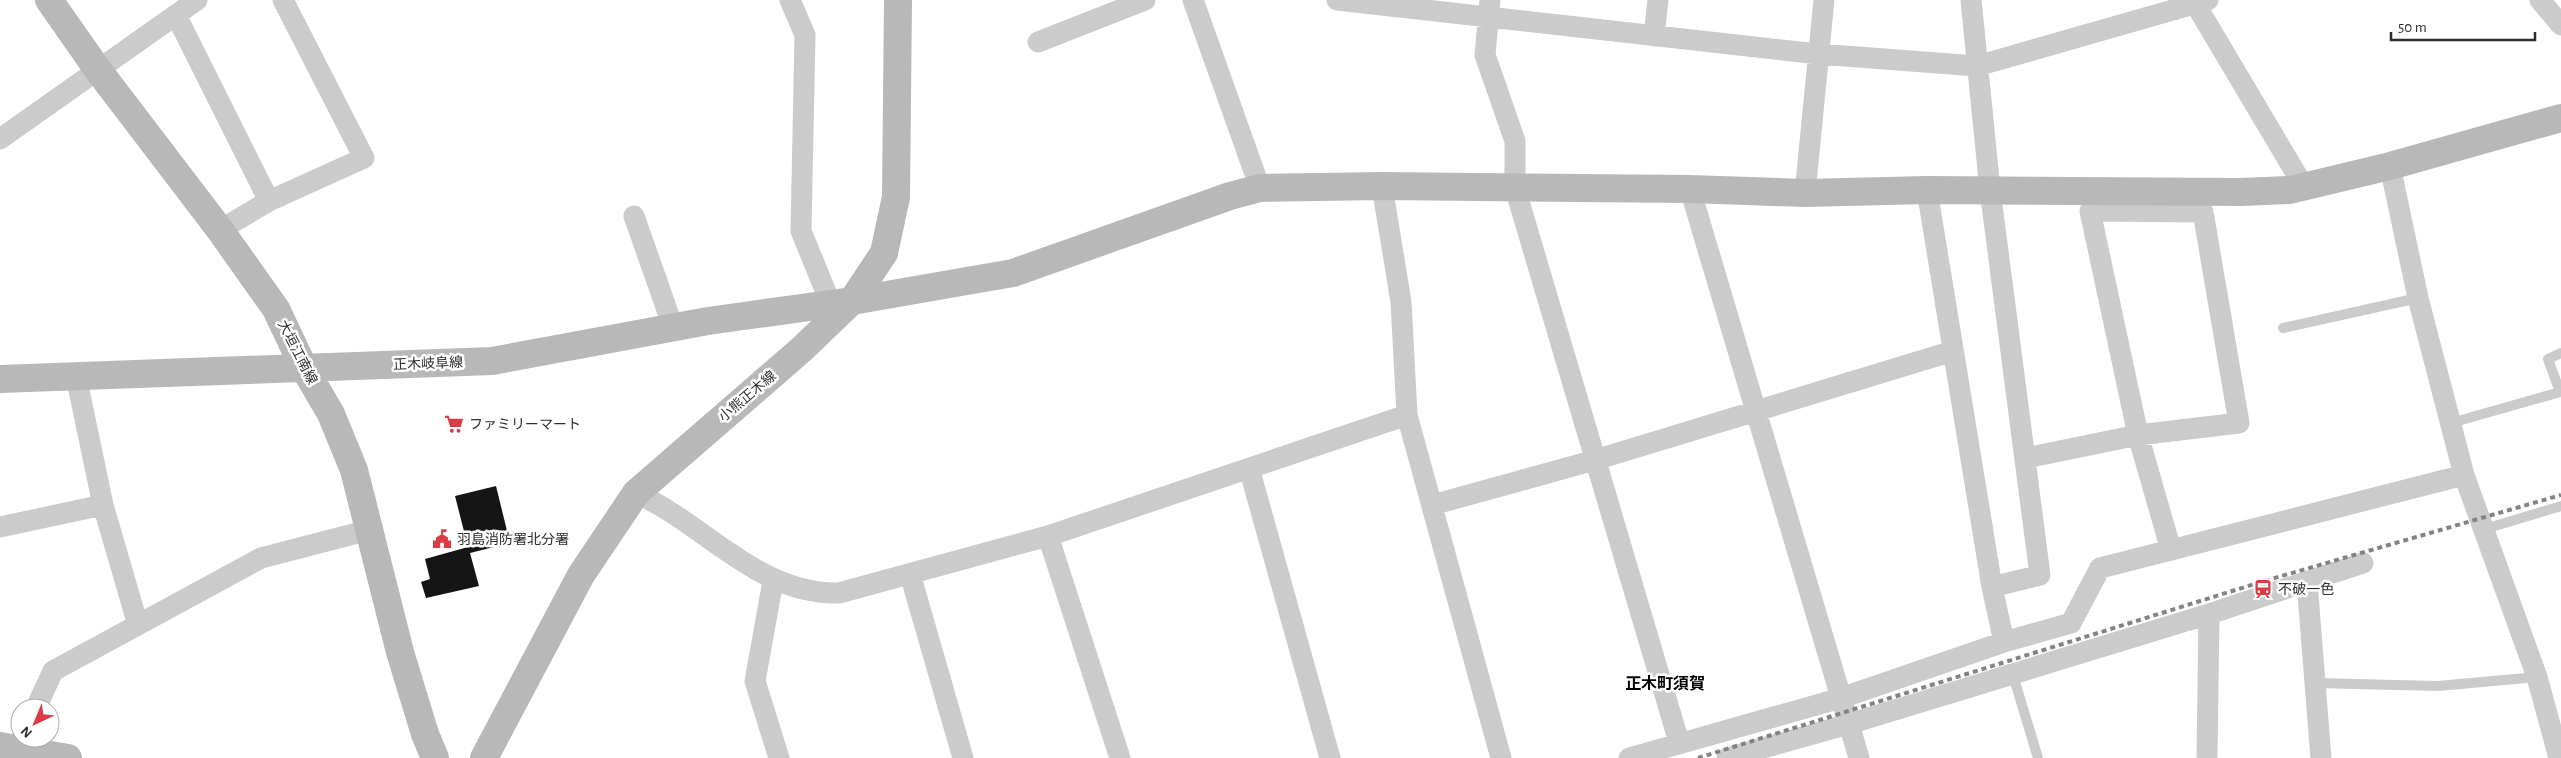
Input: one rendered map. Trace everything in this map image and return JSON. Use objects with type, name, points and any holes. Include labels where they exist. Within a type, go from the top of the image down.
[{"type":"street","name":"大垣江南線","points":[[49,0],[98,70],[220,230],[276,309],[303,366],[331,414],[354,470],[400,652],[425,734],[435,758]]},
{"type":"street","points":[[0,139],[197,0]]},
{"type":"street","points":[[220,230],[270,201],[364,158],[283,0]]},
{"type":"street","points":[[790,0],[805,35],[801,231],[841,301]]},
{"type":"street","name":"小熊正木線","points":[[484,758],[581,576],[636,493],[802,349],[841,301],[884,253],[896,197],[898,0]]},
{"type":"street","points":[[1038,42],[1145,0]]},
{"type":"street","points":[[1193,0],[1260,188]]},
{"type":"street","points":[[1337,0],[1489,8],[1654,36],[1818,54],[1977,66],[2199,2],[2304,187]]},
{"type":"street","points":[[1654,36],[1658,0]]},
{"type":"street","points":[[1805,193],[1824,0]]},
{"type":"street","points":[[1971,0],[1990,190],[2040,575],[1992,586]]},
{"type":"street","points":[[2540,0],[2561,25]]},
{"type":"street","points":[[1489,8],[1485,55],[1515,141],[1515,188],[1676,732]]},
{"type":"street","points":[[176,15],[270,201]]},
{"type":"street","name":"正木岐阜線","points":[[0,379],[303,366],[492,361],[673,327],[1013,273],[1221,199],[1260,188],[1382,186],[1690,189],[1805,193],[1926,190],[2241,192],[2290,190],[2390,166],[2561,118]]},
{"type":"street","points":[[2390,166],[2418,298],[2464,475],[2538,677],[2559,758]]},
{"type":"street","points":[[1382,186],[1401,302],[1407,415],[1501,758]]},
{"type":"street","points":[[1690,189],[1859,758]]},
{"type":"street","points":[[1926,190],[1992,586],[2004,642]]},
{"type":"street","points":[[2026,458],[2138,435],[2239,423],[2203,212],[2090,211],[2138,435],[2171,550]]},
{"type":"street","points":[[634,216],[673,327]]},
{"type":"street","points":[[1432,505],[1595,460],[1953,351]]},
{"type":"street","points":[[76,376],[103,505],[138,625]]},
{"type":"street","points":[[636,493],[773,581],[819,594],[839,593],[1048,536],[1407,415]]},
{"type":"street","points":[[1249,468],[1330,758]]},
{"type":"street","points":[[1629,758],[1841,698],[2004,642],[2070,623],[2100,568],[2464,475]]},
{"type":"street","points":[[0,527],[103,505]]},
{"type":"street","points":[[41,698],[53,671],[261,558],[369,530]]},
{"type":"street","points":[[1048,536],[1120,758]]},
{"type":"street","points":[[1727,758],[1849,724],[2013,674],[2209,614],[2363,564]]},
{"type":"street","points":[[910,574],[963,758]]},
{"type":"street","points":[[773,581],[755,681],[779,758]]},
{"type":"street","points":[[2306,582],[2321,758]]},
{"type":"street","points":[[2207,758],[2209,614]]},
{"type":"street","points":[[9,745],[68,758]]},
{"type":"lane","points":[[2283,328],[2418,298]]},
{"type":"lane","points":[[2450,423],[2561,393],[2548,359],[2561,353]]},
{"type":"lane","points":[[2485,528],[2561,506]]},
{"type":"lane","points":[[2013,674],[2038,758]]},
{"type":"lane","points":[[2315,683],[2438,686],[2538,677]]},
{"type":"building","points":[[496,486],[510,543],[470,553],[479,586],[426,598],[421,582],[430,579],[425,559],[468,547],[455,496]]},
{"type":"railway","points":[[1698,758],[2261,582],[2561,495]]},
{"type":"place","name":"ファミリーマート","points":[[454,424]]},
{"type":"place","name":"羽島消防署北分署","points":[[442,539]]},
{"type":"place","name":"不破一色","points":[[2263,589]]},
{"type":"district","name":"正木町須賀","points":[[1665,683]]}]
